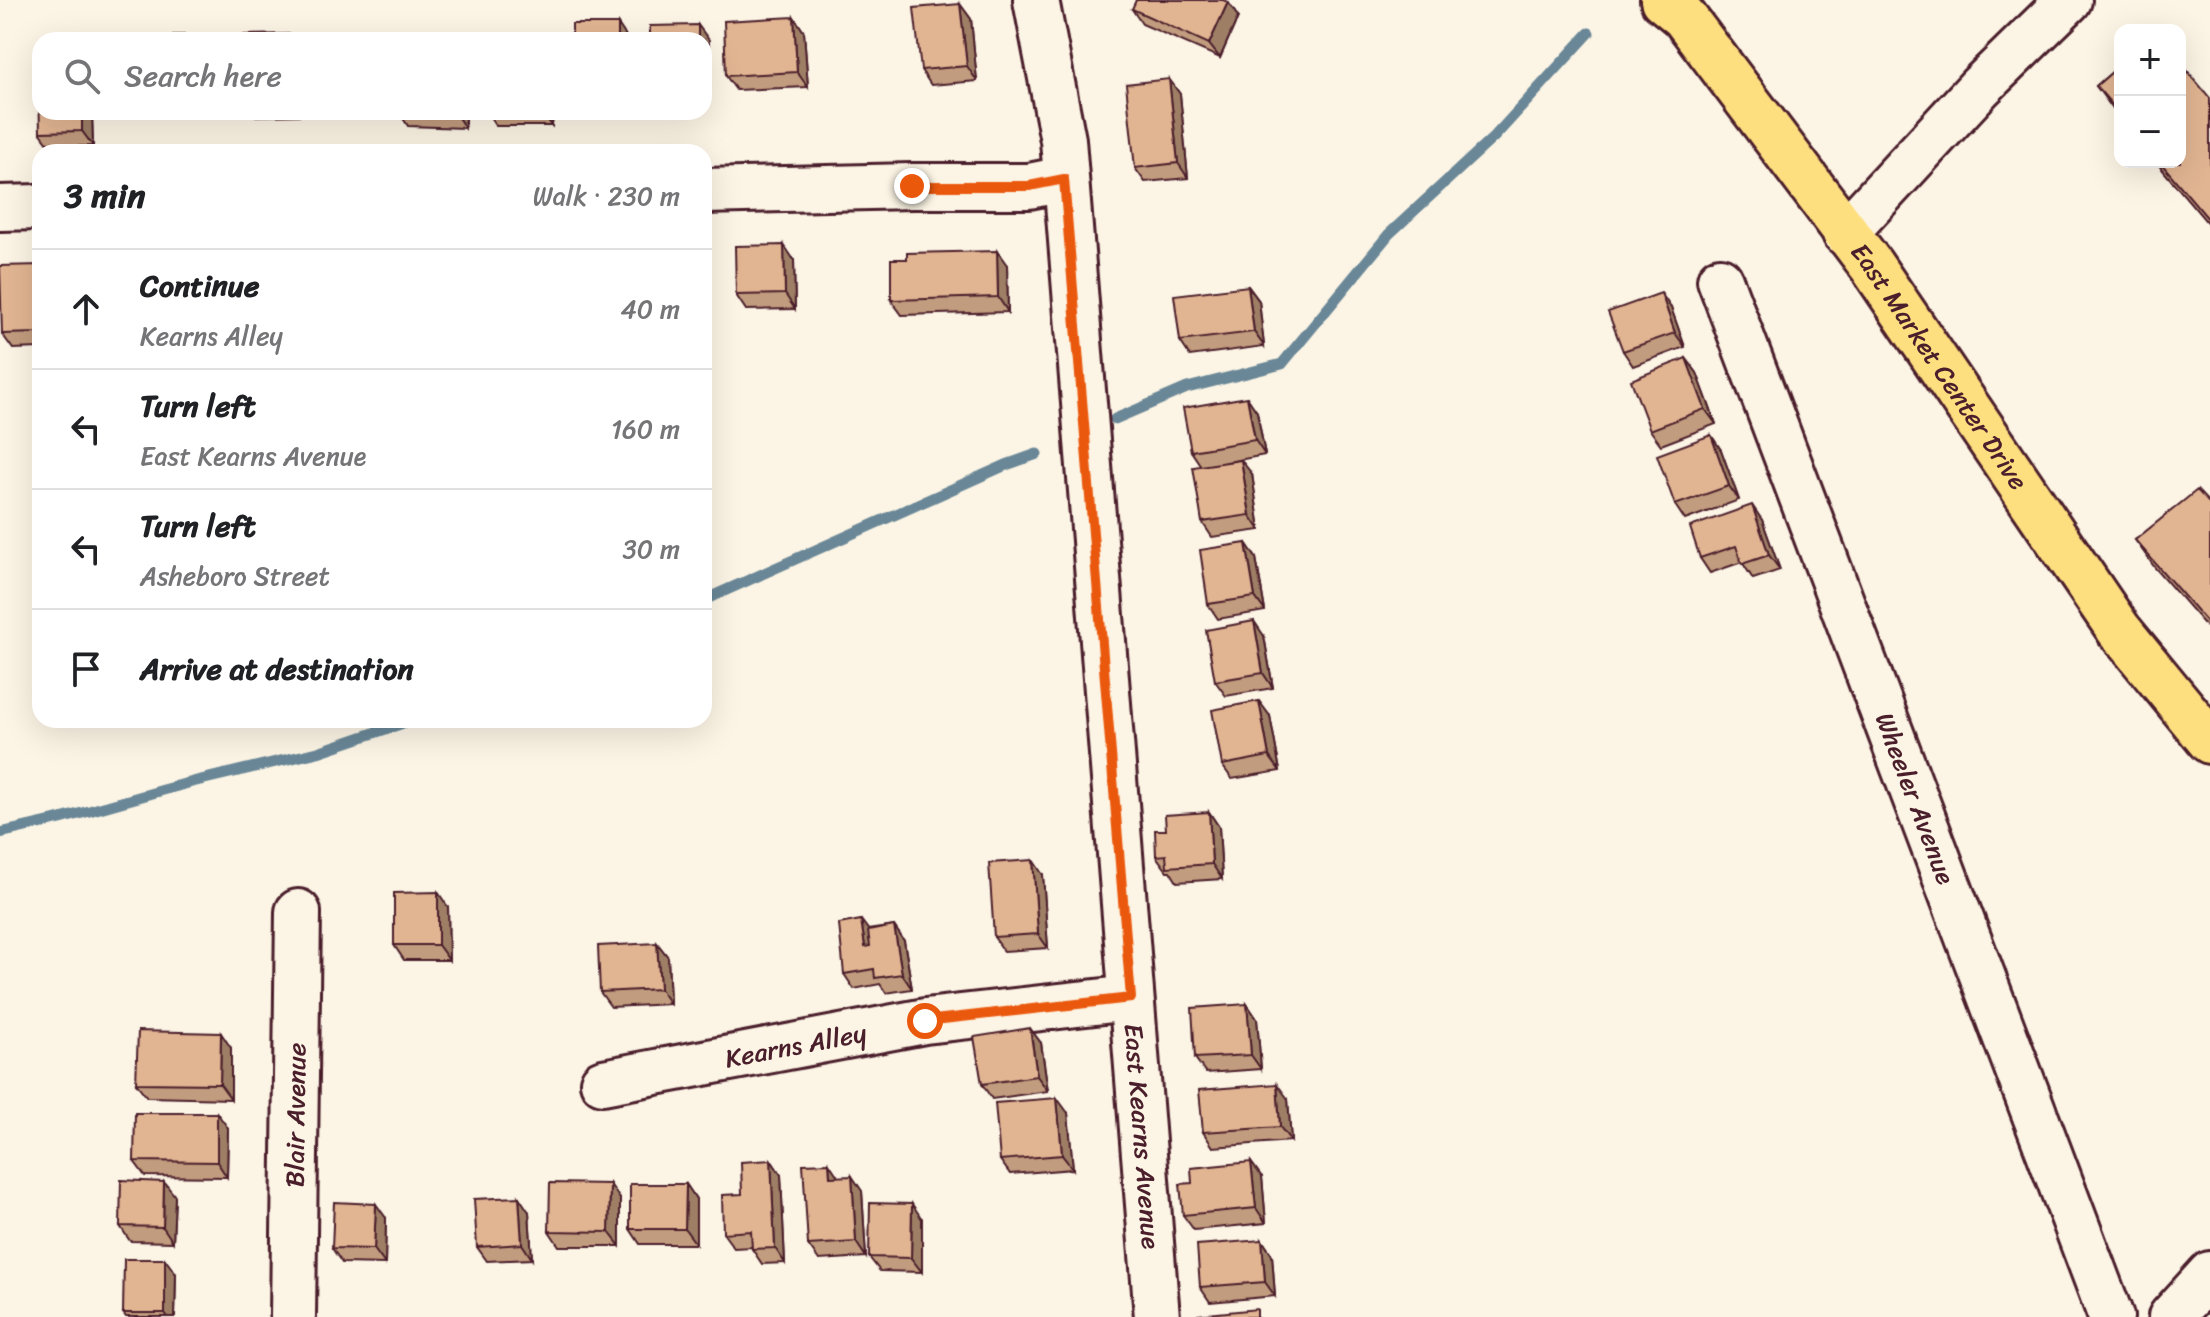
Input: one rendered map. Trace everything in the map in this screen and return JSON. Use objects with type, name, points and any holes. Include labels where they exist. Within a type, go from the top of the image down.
[{"type":"main road","name":"East Market Center Drive","points":[[1663,0],[1684,17],[1871,265],[2119,630],[2210,741]]},
{"type":"street","name":"East Kearns Avenue","points":[[1036,0],[1063,140],[1157,1317]]},
{"type":"street","points":[[1845,233],[1980,87],[2069,0]]},
{"type":"street","points":[[712,191],[1029,186],[1064,179]]},
{"type":"street","points":[[0,208],[32,207]]},
{"type":"street","name":"Wheeler Avenue","points":[[1720,280],[2111,1317]]},
{"type":"street","name":"Blair Avenue","points":[[293,1317],[298,912]]},
{"type":"street","name":"Kearns Alley","points":[[603,1082],[925,1021],[1131,998]]},
{"type":"street","points":[[2171,1317],[2207,1284]]},
{"type":"building","points":[[1136,0],[1228,2],[1209,44],[1132,9]]},
{"type":"building","points":[[960,4],[967,66],[921,70],[914,8]]},
{"type":"building","points":[[794,17],[797,72],[726,76],[724,21]]},
{"type":"building","points":[[572,24],[618,24],[618,32],[572,32]]},
{"type":"building","points":[[698,25],[698,32],[650,32],[650,26]]},
{"type":"building","points":[[2186,69],[2210,98],[2210,221],[2165,168],[2186,168]]},
{"type":"building","points":[[2114,70],[2114,107],[2096,86]]},
{"type":"building","points":[[1169,79],[1178,163],[1135,168],[1126,84]]},
{"type":"building","points":[[40,120],[82,120],[82,131],[40,132]]},
{"type":"building","points":[[784,245],[785,294],[736,295],[735,246]]},
{"type":"building","points":[[997,251],[998,297],[891,300],[891,259],[907,259],[907,253]]},
{"type":"building","points":[[32,265],[32,333],[2,334],[0,266]]},
{"type":"building","points":[[1248,286],[1254,332],[1180,341],[1174,295]]},
{"type":"building","points":[[1661,293],[1675,333],[1623,351],[1608,312]]},
{"type":"building","points":[[1686,358],[1705,409],[1650,430],[1631,380]]},
{"type":"building","points":[[1247,397],[1255,440],[1191,451],[1183,408]]},
{"type":"building","points":[[1711,435],[1729,486],[1675,505],[1657,455]]},
{"type":"building","points":[[1241,460],[1250,515],[1202,522],[1193,467]]},
{"type":"building","points":[[2197,490],[2210,504],[2210,626],[2135,540]]},
{"type":"building","points":[[1752,505],[1769,555],[1742,564],[1736,546],[1700,558],[1690,527]]},
{"type":"building","points":[[1246,543],[1255,597],[1208,604],[1200,550]]},
{"type":"building","points":[[1254,621],[1263,673],[1215,681],[1206,630]]},
{"type":"building","points":[[1259,701],[1269,756],[1222,765],[1212,710]]},
{"type":"building","points":[[1209,812],[1212,864],[1167,867],[1166,855],[1156,856],[1155,830],[1166,830],[1165,815]]},
{"type":"building","points":[[1033,860],[1038,934],[994,937],[989,863]]},
{"type":"building","points":[[438,892],[438,945],[394,945],[394,893]]},
{"type":"building","points":[[861,920],[865,947],[870,946],[868,931],[894,926],[902,974],[875,978],[874,969],[844,974],[839,924]]},
{"type":"building","points":[[657,943],[660,989],[600,992],[598,946]]},
{"type":"building","points":[[1247,1004],[1251,1055],[1195,1058],[1192,1008]]},
{"type":"building","points":[[1030,1028],[1037,1076],[982,1084],[974,1037]]},
{"type":"building","points":[[138,1031],[221,1033],[220,1084],[136,1083]]},
{"type":"building","points":[[1277,1084],[1280,1127],[1203,1132],[1199,1090]]},
{"type":"building","points":[[1057,1098],[1062,1155],[1000,1160],[995,1103]]},
{"type":"building","points":[[135,1113],[217,1113],[217,1162],[134,1161]]},
{"type":"building","points":[[771,1160],[775,1248],[752,1249],[751,1231],[723,1233],[722,1195],[742,1194],[741,1162]]},
{"type":"building","points":[[1251,1162],[1256,1208],[1183,1215],[1180,1184],[1192,1183],[1191,1168]]},
{"type":"building","points":[[829,1163],[830,1177],[852,1176],[856,1242],[808,1245],[803,1164]]},
{"type":"building","points":[[121,1180],[164,1182],[163,1227],[120,1226]]},
{"type":"building","points":[[550,1183],[610,1184],[609,1232],[549,1231]]},
{"type":"building","points":[[630,1184],[686,1184],[685,1229],[630,1229]]},
{"type":"building","points":[[519,1197],[522,1244],[477,1247],[474,1199]]},
{"type":"building","points":[[334,1202],[376,1204],[374,1249],[332,1248]]},
{"type":"building","points":[[870,1203],[912,1204],[911,1258],[869,1257]]},
{"type":"building","points":[[1262,1240],[1265,1282],[1200,1287],[1197,1245]]},
{"type":"building","points":[[124,1259],[165,1259],[165,1313],[123,1313]]},
{"type":"building","points":[[1257,1309],[1257,1317],[1198,1317],[1198,1315]]},
{"type":"waterway","points":[[1115,419],[1187,388],[1282,364],[1389,234],[1494,137],[1589,33]]},
{"type":"waterway","points":[[712,596],[1037,454]]},
{"type":"waterway","points":[[0,833],[318,752],[388,728]]},
{"type":"route","points":[[912,186],[1029,186],[1064,179],[1131,998],[925,1021]]}]
